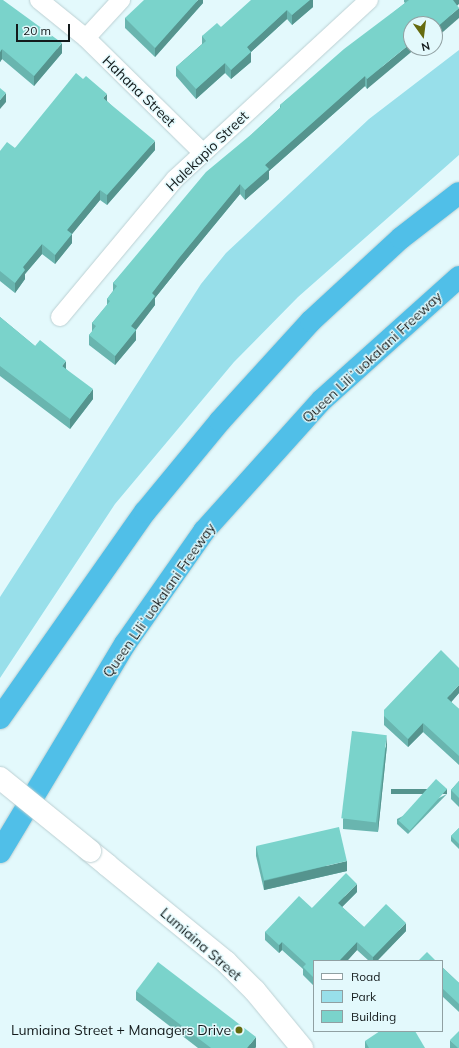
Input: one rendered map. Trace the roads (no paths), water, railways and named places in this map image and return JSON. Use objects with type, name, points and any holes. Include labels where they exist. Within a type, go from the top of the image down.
[{"type":"highway","points":[[0,718],[145,512],[220,421],[312,321],[401,238],[459,193]]},
{"type":"highway","name":"Queen Liliʻuokalani Freeway","points":[[0,852],[125,644],[204,531],[322,400],[459,277]]},
{"type":"street","name":"Hahana Street","points":[[39,0],[86,38],[202,152]]},
{"type":"street","points":[[86,38],[121,0]]},
{"type":"street","name":"Halekapio Street","points":[[60,317],[175,179],[202,152],[369,0]]},
{"type":"street","name":"Lumiaina Street","points":[[0,778],[183,926],[255,991],[302,1048]]},
{"type":"place","name":"Lumiaina Street + Managers Drive","points":[[239,1030]]}]
